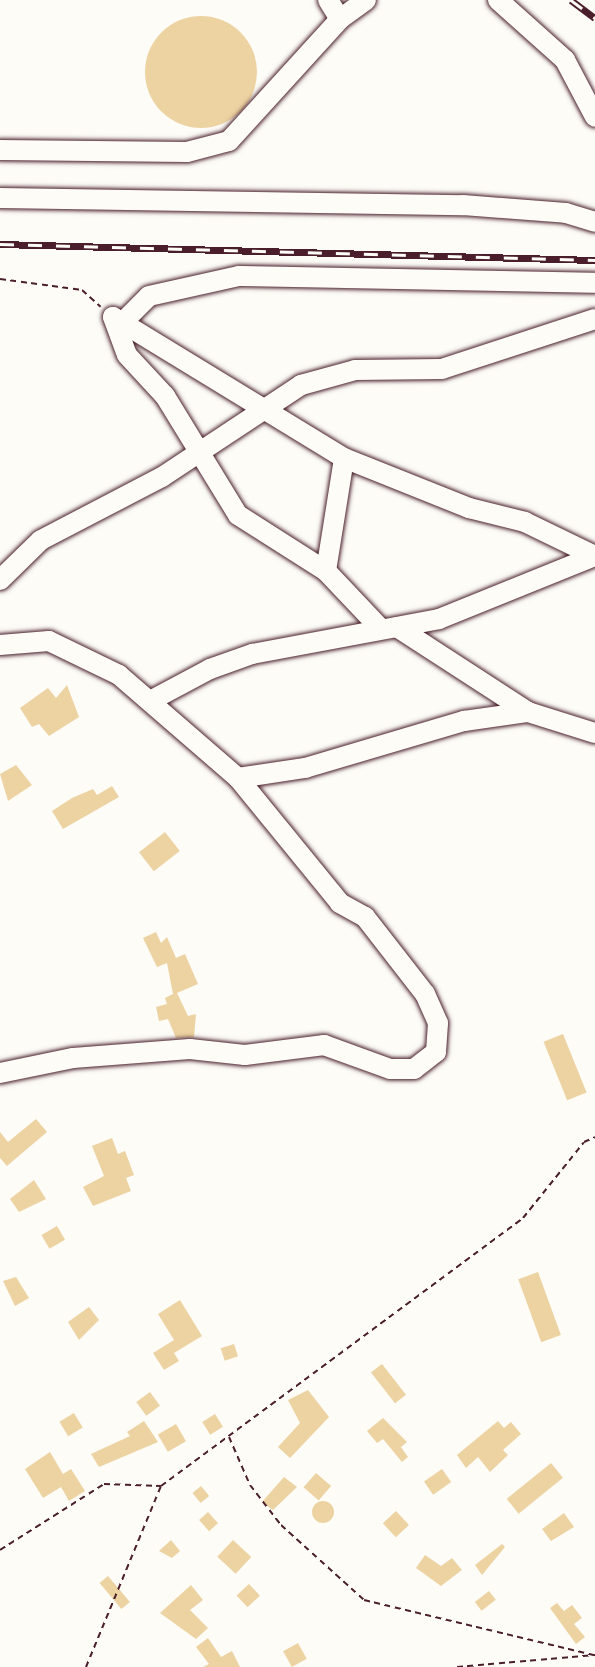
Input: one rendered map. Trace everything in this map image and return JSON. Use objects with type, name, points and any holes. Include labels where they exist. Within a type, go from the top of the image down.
[{"type":"street","points":[[328,0],[340,19]]},
{"type":"street","points":[[0,150],[187,152],[229,141],[340,19],[366,0]]},
{"type":"street","points":[[498,0],[565,60],[595,117]]},
{"type":"street","points":[[0,198],[464,205],[566,213],[595,222]]},
{"type":"street","points":[[117,320],[149,296],[239,276],[595,283]]},
{"type":"street","points":[[0,580],[41,540],[162,477],[197,449],[316,379],[355,370],[442,369],[595,319]]},
{"type":"street","points":[[117,320],[266,407],[344,458],[469,508],[525,522],[595,556]]},
{"type":"street","points":[[117,320],[128,355],[165,396],[238,515],[327,571],[389,628],[528,712],[595,733]]},
{"type":"street","points":[[327,571],[344,458]]},
{"type":"street","points":[[150,701],[210,669],[252,654],[389,628],[471,609],[595,556]]},
{"type":"street","points":[[0,645],[50,642],[73,650],[119,675],[150,701],[238,778],[340,903],[365,917],[425,994],[438,1023],[435,1052],[414,1069],[372,1065],[324,1045],[245,1055],[189,1049],[73,1058],[0,1073]]},
{"type":"street","points":[[238,778],[305,768],[464,721],[528,712]]},
{"type":"path","points":[[0,279],[82,290],[117,320]]},
{"type":"path","points":[[86,1667],[161,1486],[523,1218],[584,1142],[595,1137]]},
{"type":"path","points":[[229,1437],[250,1485],[281,1525],[364,1600],[594,1655]]},
{"type":"path","points":[[0,1550],[104,1484],[161,1486]]},
{"type":"path","points":[[457,1667],[594,1655]]},
{"type":"building","points":[[201,16],[223,20],[241,32],[253,50],[257,72],[253,94],[241,112],[223,124],[201,128],[179,124],[161,112],[149,94],[145,72],[149,50],[161,32],[179,20]]},
{"type":"building","points":[[67,685],[79,717],[49,736],[39,724],[32,727],[20,708],[48,688],[56,698]]},
{"type":"building","points":[[16,765],[32,785],[8,801],[0,774]]},
{"type":"building","points":[[112,786],[119,797],[63,829],[52,811],[72,798],[93,789],[97,795]]},
{"type":"building","points":[[165,832],[180,851],[154,871],[139,852]]},
{"type":"building","points":[[156,932],[161,943],[167,937],[176,958],[185,954],[198,984],[177,993],[188,1016],[196,1014],[194,1037],[176,1038],[168,1019],[159,1021],[156,1007],[167,1004],[165,998],[173,994],[167,963],[157,967],[143,938]]},
{"type":"building","points":[[563,1034],[587,1092],[567,1100],[544,1042]]},
{"type":"building","points":[[36,1119],[47,1132],[7,1166],[0,1158],[0,1132],[8,1142]]},
{"type":"building","points":[[112,1138],[118,1154],[125,1151],[134,1175],[126,1178],[131,1191],[93,1206],[83,1187],[104,1176],[92,1146]]},
{"type":"building","points":[[34,1180],[46,1199],[19,1212],[10,1199]]},
{"type":"building","points":[[57,1226],[65,1240],[49,1249],[41,1235]]},
{"type":"building","points":[[538,1272],[561,1335],[541,1342],[518,1279]]},
{"type":"building","points":[[16,1277],[29,1298],[15,1306],[3,1281]]},
{"type":"building","points":[[180,1300],[202,1336],[174,1353],[179,1361],[164,1370],[153,1353],[174,1340],[158,1314]]},
{"type":"building","points":[[89,1307],[99,1320],[79,1340],[68,1322]]},
{"type":"building","points":[[234,1344],[238,1356],[225,1361],[221,1348]]},
{"type":"building","points":[[382,1364],[406,1395],[395,1403],[371,1373]]},
{"type":"building","points":[[308,1390],[329,1417],[290,1458],[278,1447],[300,1423],[288,1400]]},
{"type":"building","points":[[150,1392],[160,1406],[146,1416],[136,1402]]},
{"type":"building","points":[[74,1413],[83,1428],[68,1436],[59,1422]]},
{"type":"building","points":[[215,1414],[223,1427],[210,1435],[202,1422]]},
{"type":"building","points":[[383,1418],[407,1442],[401,1447],[408,1457],[402,1462],[383,1439],[377,1443],[367,1431]]},
{"type":"building","points":[[144,1421],[158,1442],[99,1467],[91,1454],[130,1436],[127,1432]]},
{"type":"building","points":[[498,1421],[504,1428],[511,1422],[521,1434],[503,1450],[508,1455],[490,1472],[478,1457],[466,1468],[457,1455]]},
{"type":"building","points":[[176,1424],[186,1441],[168,1452],[158,1434]]},
{"type":"building","points":[[50,1452],[63,1474],[71,1469],[85,1491],[69,1501],[61,1487],[43,1498],[25,1469]]},
{"type":"building","points":[[551,1463],[563,1478],[519,1514],[507,1499]]},
{"type":"building","points":[[442,1469],[451,1482],[433,1495],[424,1482]]},
{"type":"building","points":[[316,1473],[331,1486],[319,1500],[304,1487]]},
{"type":"building","points":[[284,1477],[297,1487],[273,1510],[262,1502]]},
{"type":"building","points":[[201,1486],[209,1496],[201,1503],[192,1493]]},
{"type":"building","points":[[323,1501],[331,1504],[334,1512],[331,1520],[323,1523],[315,1520],[312,1512],[315,1504]]},
{"type":"building","points":[[396,1511],[409,1525],[396,1537],[383,1523]]},
{"type":"building","points":[[208,1512],[218,1523],[209,1531],[199,1520]]},
{"type":"building","points":[[564,1513],[574,1527],[551,1541],[542,1529]]},
{"type":"building","points":[[171,1540],[180,1551],[172,1558],[159,1551]]},
{"type":"building","points":[[233,1540],[251,1557],[236,1574],[217,1557]]},
{"type":"building","points":[[502,1544],[505,1547],[482,1575],[475,1565]]},
{"type":"building","points":[[425,1555],[441,1566],[452,1558],[462,1570],[441,1586],[416,1568]]},
{"type":"building","points":[[108,1576],[130,1602],[121,1609],[100,1583]]},
{"type":"building","points":[[249,1584],[260,1596],[247,1607],[237,1596]]},
{"type":"building","points":[[191,1585],[203,1600],[190,1610],[208,1628],[196,1639],[160,1613]]},
{"type":"building","points":[[489,1591],[496,1600],[482,1611],[475,1602]]},
{"type":"building","points":[[557,1603],[564,1611],[572,1605],[582,1618],[574,1624],[585,1637],[576,1644],[550,1608]]},
{"type":"building","points":[[208,1638],[221,1657],[232,1651],[240,1667],[203,1667],[209,1664],[196,1647]]},
{"type":"building","points":[[298,1643],[307,1659],[292,1667],[283,1651]]},
{"type":"railway","points":[[571,0],[595,18]]},
{"type":"railway","points":[[0,244],[595,260]]}]
